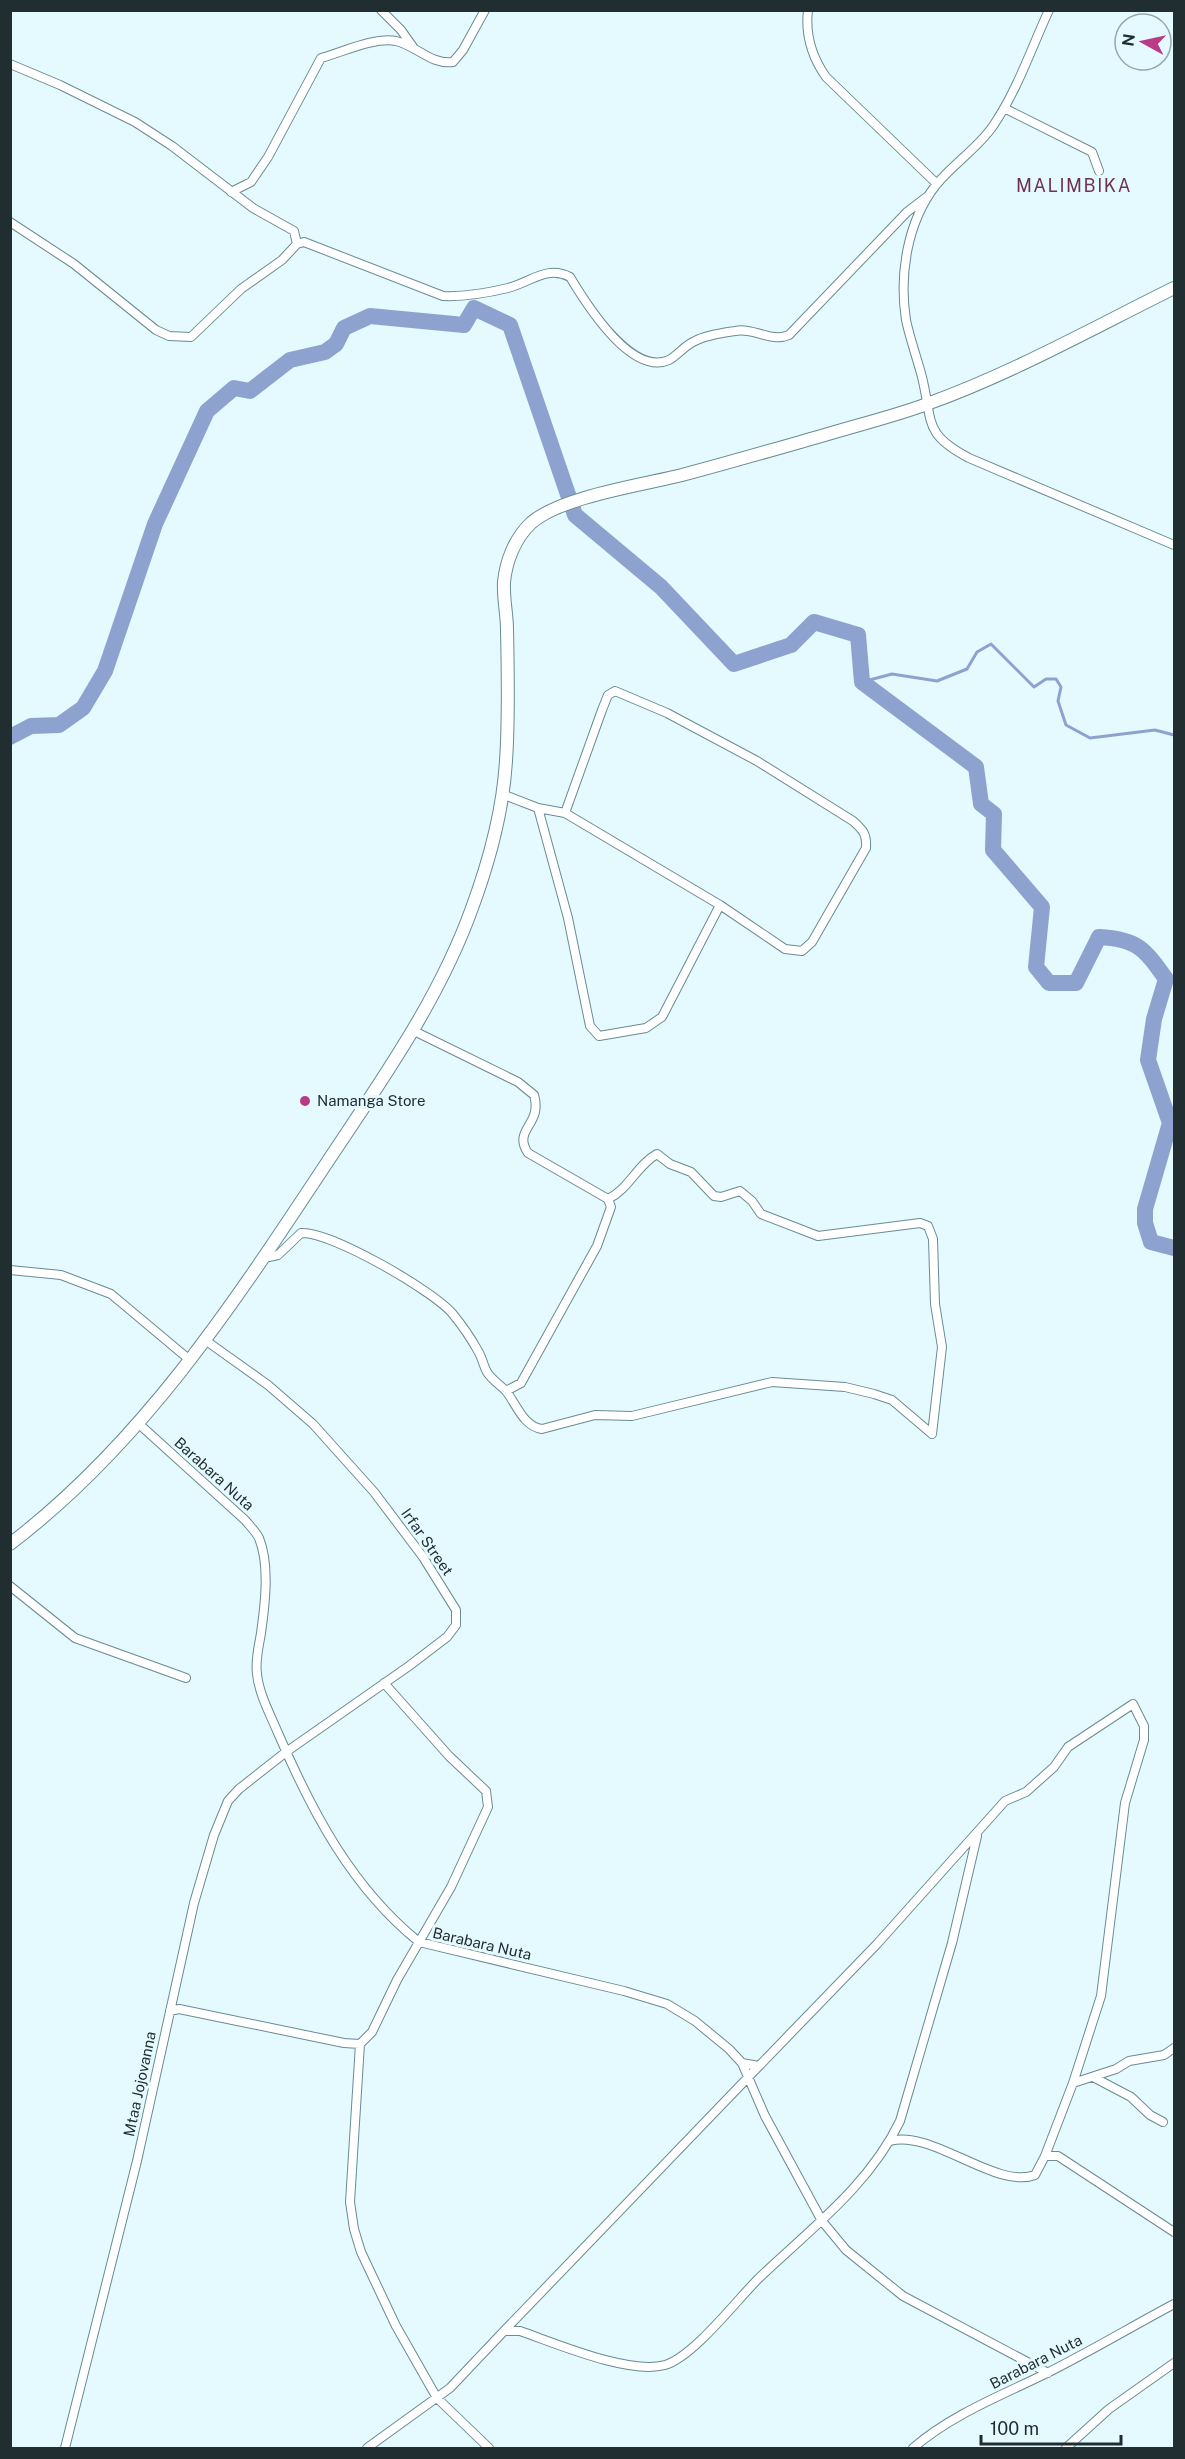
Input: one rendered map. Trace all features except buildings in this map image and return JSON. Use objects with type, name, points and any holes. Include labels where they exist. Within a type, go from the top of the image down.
[{"type":"main road","points":[[10,1544],[72,1492],[139,1424],[191,1361],[264,1258],[384,1077],[449,967],[473,906],[502,794],[506,763],[507,626],[504,582],[510,556],[519,537],[548,511],[563,506],[926,405],[1009,371],[1174,288]]},
{"type":"street","points":[[381,10],[401,30],[413,47]]},
{"type":"street","points":[[231,192],[251,182],[268,157],[321,58],[387,40],[413,47],[441,64],[453,62],[463,50],[484,10]]},
{"type":"street","points":[[808,10],[808,39],[818,65],[826,77],[937,184]]},
{"type":"street","points":[[1049,10],[1004,108],[991,128],[928,196],[911,235],[904,285],[906,320],[928,421],[949,447],[969,458],[1174,545]]},
{"type":"street","points":[[10,64],[135,122],[172,146],[231,192],[294,231],[297,244]]},
{"type":"street","points":[[1004,108],[1092,152],[1099,171]]},
{"type":"street","points":[[10,222],[74,264],[156,330],[183,339],[190,337],[241,289],[282,260],[297,244],[304,242],[443,296],[461,296],[510,287],[546,272],[564,273],[570,276],[594,317],[607,331],[635,354],[657,363],[669,359],[694,341],[737,330],[748,330],[776,338],[789,335],[907,212],[928,196]]},
{"type":"street","points":[[502,794],[538,808],[565,813],[720,905],[786,949],[802,951],[812,942],[866,848],[864,830],[756,761],[668,713],[615,691],[608,695],[565,813]]},
{"type":"street","points":[[538,808],[568,918],[590,1026],[599,1036],[646,1029],[662,1017],[720,905]]},
{"type":"street","points":[[412,1030],[518,1082],[534,1095],[536,1114],[522,1137],[522,1143],[528,1153],[608,1199],[611,1207],[597,1246],[521,1383],[506,1391]]},
{"type":"street","points":[[264,1258],[278,1255],[301,1233],[309,1232],[342,1243],[429,1294],[451,1312],[479,1352],[487,1373],[506,1391],[525,1421],[542,1430],[595,1415],[632,1416],[772,1382],[845,1387],[892,1400],[932,1434],[942,1347],[935,1304],[933,1239],[928,1226],[920,1223],[818,1236],[761,1214],[752,1201],[740,1191],[721,1197],[714,1196],[691,1172],[670,1164],[657,1154],[648,1159],[619,1193],[608,1199]]},
{"type":"street","points":[[10,1270],[61,1275],[111,1294],[191,1361]]},
{"type":"street","name":"Irfar Street","points":[[205,1340],[268,1385],[312,1424],[374,1492],[423,1557],[456,1610],[456,1625],[447,1637],[286,1752]]},
{"type":"street","name":"Barabara Nuta","points":[[139,1424],[245,1520],[258,1537],[265,1577],[256,1673],[260,1690],[286,1752],[332,1843],[349,1868],[395,1923],[419,1942],[624,1991],[667,2004],[695,2021],[742,2063],[765,2116],[822,2221],[846,2250],[903,2296],[1048,2373]]},
{"type":"street","points":[[10,1586],[75,1638],[186,1677]]},
{"type":"street","points":[[170,2011],[179,2009],[344,2043],[360,2043],[372,2032],[455,1877],[488,1808],[489,1798],[486,1791],[449,1756],[384,1683]]},
{"type":"street","points":[[367,2448],[437,2398],[475,2364],[747,2077],[877,1944],[1005,1801],[1026,1792],[1054,1767],[1068,1747],[1133,1704],[1144,1726],[1144,1740],[1125,1803],[1101,1996],[1050,2144],[1035,2175],[1024,2179],[924,2144],[899,2139],[890,2141]]},
{"type":"street","name":"Mtaa Jojovanna","points":[[65,2448],[139,2153],[194,1903],[214,1835],[228,1801],[238,1789],[286,1752]]},
{"type":"street","points":[[504,2331],[520,2331],[625,2365],[664,2365],[681,2357],[848,2194],[890,2141],[900,2121],[952,1943],[977,1834]]},
{"type":"street","points":[[360,2043],[350,2202],[354,2229],[361,2252],[396,2326],[437,2398],[489,2448]]},
{"type":"street","points":[[1072,2084],[1128,2061],[1164,2055],[1174,2048]]},
{"type":"street","points":[[742,2063],[759,2066]]},
{"type":"street","points":[[1093,2077],[1131,2097],[1150,2115],[1162,2122]]},
{"type":"street","points":[[1050,2144],[1058,2156],[1174,2232]]},
{"type":"street","points":[[1045,2156],[1058,2156]]},
{"type":"street","name":"Barabara Nuta","points":[[913,2448],[932,2432],[1048,2373],[1174,2304]]},
{"type":"street","points":[[1066,2448],[1109,2409],[1174,2363]]},
{"type":"waterway","points":[[10,737],[31,726],[59,725],[83,708],[105,671],[155,524],[207,411],[234,388],[250,391],[290,360],[325,352],[336,344],[344,328],[370,316],[464,325],[474,308],[510,325],[575,515],[661,587],[734,664],[791,645],[814,622],[858,635],[862,682],[976,767],[981,804],[994,814],[993,850],[1042,907],[1036,967],[1049,983],[1076,983],[1099,937],[1131,943],[1145,953],[1158,968],[1166,979],[1154,1019],[1148,1060],[1170,1123],[1145,1209],[1145,1223],[1151,1242],[1174,1248]]},
{"type":"waterway","points":[[862,682],[892,674],[937,681],[967,669],[977,652],[991,644],[1034,687],[1046,679],[1056,679],[1061,687],[1058,701],[1066,725],[1090,738],[1155,730],[1174,735]]},
{"type":"place","name":"Namanga Store","points":[[305,1101]]},
{"type":"district","name":"MALIMBIKA","points":[[1074,186]]}]
